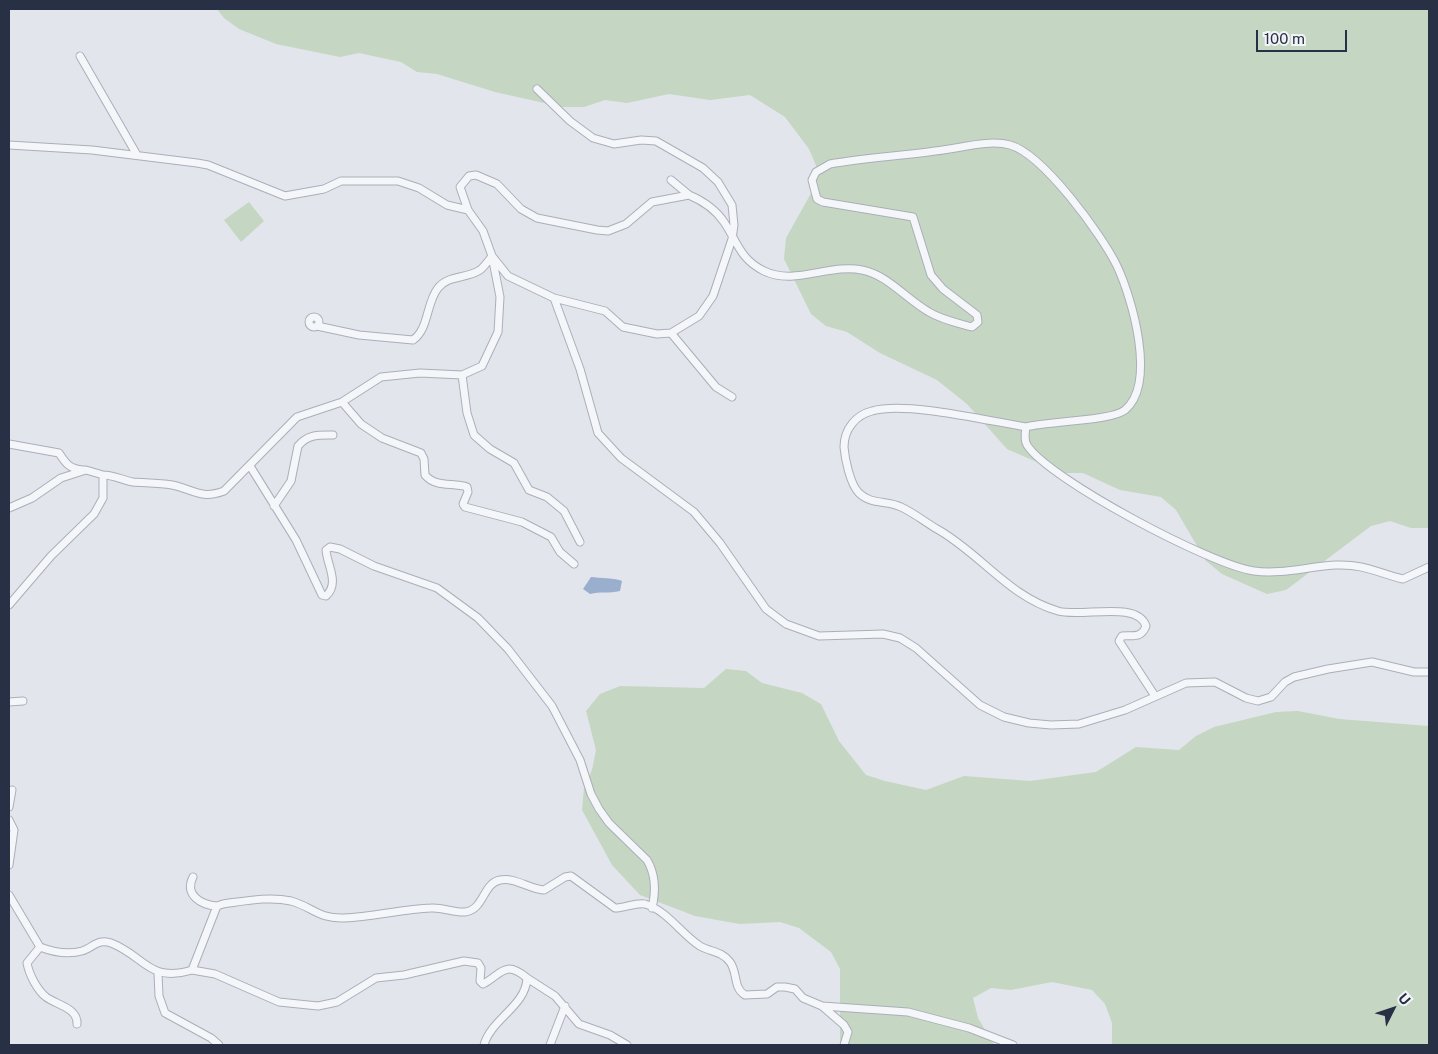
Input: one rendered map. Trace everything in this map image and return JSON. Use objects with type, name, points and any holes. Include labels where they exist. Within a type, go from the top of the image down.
[{"type":"street","points":[[80,56],[137,155]]},
{"type":"street","points":[[492,256],[508,276],[554,298],[605,311],[623,327],[657,334],[671,333],[698,316],[713,296],[732,239],[734,219],[732,205],[718,182],[703,168],[656,141],[641,140],[614,144],[593,138],[570,121],[537,89]]},
{"type":"street","points":[[671,180],[689,195],[714,210],[724,221],[732,239],[749,262],[766,272],[783,275],[805,275],[844,268],[863,270],[894,286],[929,313],[974,326],[978,320],[976,312],[943,289],[931,275],[913,217],[823,202],[817,199],[814,192],[813,175],[830,164],[1005,144],[1021,150],[1049,174],[1088,221],[1116,264],[1134,315],[1141,374],[1133,402],[1117,415],[1053,421],[1026,427],[921,410],[880,409],[855,419],[848,430],[844,446],[852,481],[857,491],[864,497],[901,507],[956,540],[1014,589],[1038,603],[1070,614],[1127,611],[1142,619],[1146,626],[1143,632],[1134,637],[1122,636],[1120,641],[1138,667],[1154,696]]},
{"type":"street","points":[[9,145],[92,150],[208,165],[285,196],[324,189],[341,181],[398,181],[419,188],[447,205],[468,210]]},
{"type":"street","points":[[9,444],[59,453],[73,470],[86,470],[103,475],[115,475],[130,481],[173,485],[195,494],[212,495],[224,491],[297,417],[342,402],[381,377],[420,373],[462,375],[482,366],[498,332],[500,297],[492,256],[483,230],[468,210],[460,187],[469,176],[476,175],[497,184],[522,209],[537,218],[596,230],[608,231],[626,224],[652,202],[689,195]]},
{"type":"street","points":[[317,326],[359,335],[413,340],[422,331],[427,312],[438,288],[452,279],[480,270],[492,256]]},
{"type":"street","points":[[554,298],[580,369],[598,432],[621,458],[694,512],[720,543],[766,609],[786,624],[820,636],[883,634],[900,638],[916,648],[980,704],[1004,717],[1029,723],[1079,724],[1125,710],[1186,683],[1210,681],[1250,700],[1263,700],[1271,697],[1294,677],[1360,663],[1379,663],[1414,672],[1429,672]]},
{"type":"street","points":[[671,333],[716,387],[732,397]]},
{"type":"street","points":[[462,375],[467,413],[474,436],[514,464],[529,490],[546,497],[564,511],[580,542]]},
{"type":"street","points":[[342,402],[361,424],[382,438],[421,453],[424,459],[425,475],[430,480],[441,484],[467,487],[468,492],[463,504],[465,507],[522,522],[551,537],[560,552],[574,564]]},
{"type":"street","points":[[1026,427],[1024,435],[1027,445],[1059,475],[1126,515],[1196,552],[1227,564],[1254,571],[1339,565],[1364,566],[1403,579],[1429,568]]},
{"type":"street","points":[[274,506],[291,481],[298,446],[302,441],[310,436],[333,435]]},
{"type":"street","points":[[250,466],[296,540],[322,596],[326,596],[330,591],[332,580],[326,550],[330,547],[340,549],[374,566],[436,588],[478,618],[508,649],[562,721],[580,760],[590,794],[599,809],[652,867],[655,878],[652,908]]},
{"type":"street","points":[[9,508],[32,498],[61,478],[86,470]]},
{"type":"street","points":[[9,605],[51,556],[94,514],[103,498],[103,475]]},
{"type":"street","points":[[9,702],[23,701]]},
{"type":"street","points":[[9,807],[12,790]]},
{"type":"street","points":[[9,820],[14,830],[9,865]]},
{"type":"street","points":[[193,877],[190,884],[192,894],[206,905],[217,906],[261,899],[286,900],[320,916],[336,918],[432,908],[464,912],[477,906],[493,882],[498,880],[510,880],[544,890],[565,877],[571,876],[615,908],[641,904],[652,908],[675,923],[698,945],[724,955],[734,969],[738,988],[746,995],[767,994],[777,987],[795,989],[803,998],[822,1006],[844,1025],[848,1032],[844,1045]]},
{"type":"street","points":[[9,895],[40,947],[70,952],[82,951],[99,942],[111,943],[158,973],[192,970],[215,974],[270,1000],[305,1006],[326,1006],[337,1002],[376,978],[404,975],[464,961],[478,964],[481,968],[480,981],[483,984],[502,970],[515,970],[548,990],[565,1006],[571,1017],[579,1024],[610,1035],[627,1045]]},
{"type":"street","points":[[192,970],[217,906]]},
{"type":"street","points":[[40,947],[27,962],[34,981],[45,996],[73,1012],[77,1017],[77,1024]]},
{"type":"street","points":[[158,973],[159,996],[165,1013],[212,1038],[220,1045]]},
{"type":"street","points":[[484,1045],[490,1030],[526,989],[526,978]]},
{"type":"street","points":[[550,1045],[565,1006]]},
{"type":"street","points":[[822,1006],[908,1012],[969,1028],[1013,1045]]},
{"type":"green space","points":[[217,9],[1429,9],[1429,528],[1411,528],[1390,521],[1371,526],[1286,590],[1267,594],[1222,574],[1206,561],[1176,510],[1161,497],[1120,490],[1083,473],[1062,473],[1007,449],[967,404],[937,380],[880,353],[847,332],[826,326],[811,314],[784,259],[786,238],[814,188],[817,168],[809,149],[785,117],[750,95],[710,100],[669,94],[627,103],[605,100],[584,107],[562,107],[495,92],[437,74],[417,72],[401,62],[359,53],[340,57],[276,44],[239,29],[224,18]]},
{"type":"green space","points":[[249,202],[264,221],[241,242],[224,220]]},
{"type":"green space","points":[[726,669],[746,671],[762,683],[802,693],[821,704],[839,741],[866,775],[926,790],[964,776],[1030,781],[1096,772],[1136,747],[1179,750],[1196,736],[1214,727],[1276,712],[1298,711],[1339,719],[1429,726],[1429,1045],[1112,1045],[1112,1023],[1105,1004],[1092,990],[1052,982],[1011,990],[991,988],[973,998],[978,1018],[994,1045],[840,1045],[840,969],[831,952],[799,928],[780,922],[740,924],[695,916],[640,895],[612,865],[582,810],[584,788],[592,770],[596,750],[586,711],[600,694],[620,686],[704,688]]},
{"type":"water","points":[[591,577],[622,581],[620,591],[590,594],[583,589]]}]
